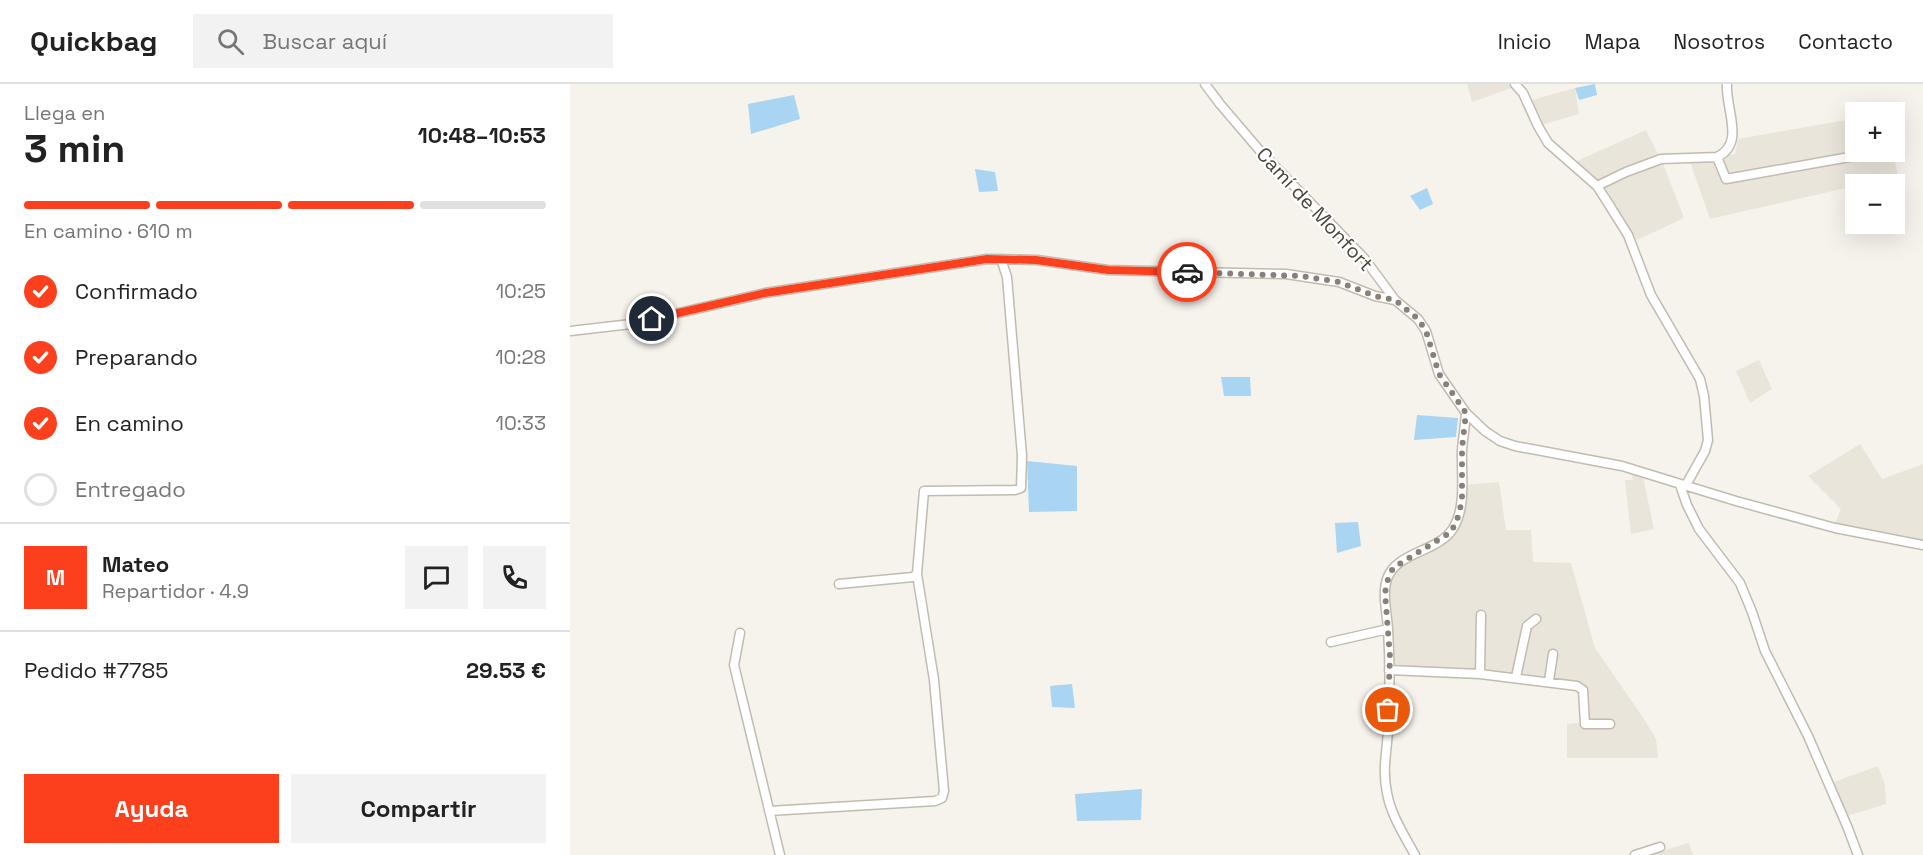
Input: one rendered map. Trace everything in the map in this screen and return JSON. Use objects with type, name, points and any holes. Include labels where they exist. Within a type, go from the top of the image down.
[{"type":"street","name":"Camí de Monfort","points":[[1205,84],[1268,159],[1364,258],[1395,300],[1418,319],[1426,331],[1439,374],[1466,413],[1493,436],[1515,446],[1630,468],[1835,528],[1923,545]]},
{"type":"street","points":[[1515,84],[1523,93],[1548,143],[1597,186],[1628,235],[1651,295],[1700,379],[1708,440],[1705,451],[1683,485],[1687,505],[1699,529],[1740,583],[1765,651],[1808,736],[1858,855]]},
{"type":"street","points":[[1597,186],[1661,159],[1717,157],[1725,153],[1732,143],[1733,134],[1727,84]]},
{"type":"street","points":[[1717,157],[1726,179],[1845,158]]},
{"type":"street","points":[[769,811],[935,801],[942,798],[944,791],[935,690],[917,574],[924,491],[1015,490],[1021,488],[1022,456],[1007,277],[1001,259]]},
{"type":"street","points":[[570,331],[631,324],[765,293],[1001,259],[1036,260],[1108,270],[1286,274],[1339,282],[1375,296],[1395,300]]},
{"type":"street","points":[[1415,855],[1392,812],[1384,774],[1388,732],[1389,670],[1385,593],[1393,568],[1451,532],[1457,520],[1462,501],[1462,448],[1466,413]]},
{"type":"street","points":[[839,584],[913,577],[917,574]]},
{"type":"street","points":[[1480,674],[1481,615]]},
{"type":"street","points":[[1516,677],[1527,626],[1536,619]]},
{"type":"street","points":[[1332,642],[1388,629]]},
{"type":"street","points":[[740,633],[734,665],[780,855]]},
{"type":"street","points":[[1549,681],[1553,654]]},
{"type":"street","points":[[1389,670],[1516,677],[1577,686],[1583,690],[1585,724],[1611,724]]},
{"type":"street","points":[[1635,855],[1660,847]]},
{"type":"shaded area","points":[[1467,84],[1516,84],[1517,86],[1472,102]]},
{"type":"shaded area","points":[[1575,88],[1579,114],[1538,126],[1532,100]]},
{"type":"shaded area","points":[[1845,120],[1845,162],[1895,162],[1898,174],[1845,174],[1845,188],[1710,219],[1690,162],[1735,154],[1738,139]]},
{"type":"shaded area","points":[[1646,130],[1664,166],[1684,218],[1637,240],[1606,189],[1577,161]]},
{"type":"shaded area","points":[[1759,360],[1772,389],[1750,403],[1736,371]]},
{"type":"shaded area","points":[[1860,444],[1882,479],[1923,464],[1923,540],[1835,523],[1841,509],[1808,476]]},
{"type":"shaded area","points":[[1631,470],[1643,477],[1654,529],[1631,534],[1625,480],[1633,480]]},
{"type":"shaded area","points":[[1499,482],[1506,530],[1531,530],[1533,562],[1571,563],[1595,648],[1656,739],[1658,758],[1567,758],[1567,724],[1587,722],[1584,688],[1397,668],[1393,664],[1389,585],[1398,567],[1448,538],[1461,521],[1465,485]]},
{"type":"shaded area","points":[[1878,766],[1885,785],[1886,804],[1847,816],[1834,782]]},
{"type":"shaded area","points":[[1688,843],[1693,855],[1649,855]]},
{"type":"water","points":[[1595,84],[1597,95],[1579,100],[1575,88]]},
{"type":"water","points":[[794,95],[800,119],[751,134],[748,104]]},
{"type":"water","points":[[975,169],[995,172],[998,191],[979,192]]},
{"type":"water","points":[[1427,188],[1433,204],[1420,210],[1410,196]]},
{"type":"water","points":[[1221,377],[1250,377],[1251,396],[1224,396]]},
{"type":"water","points":[[1417,415],[1458,418],[1456,437],[1414,440]]},
{"type":"water","points":[[1027,461],[1077,466],[1077,511],[1029,512]]},
{"type":"water","points":[[1358,522],[1361,546],[1337,553],[1335,523]]},
{"type":"water","points":[[1072,684],[1075,708],[1052,707],[1050,686]]},
{"type":"water","points":[[1142,789],[1141,820],[1077,821],[1075,794]]},
{"type":"way so far","points":[[1187,272],[1301,276],[1339,282],[1375,296],[1395,300],[1418,319],[1426,331],[1439,374],[1466,413],[1462,448],[1462,501],[1457,520],[1451,532],[1393,568],[1388,579],[1385,593],[1390,657],[1388,710]]},
{"type":"route","points":[[652,319],[765,293],[987,259],[1036,260],[1108,270],[1187,272]]}]
